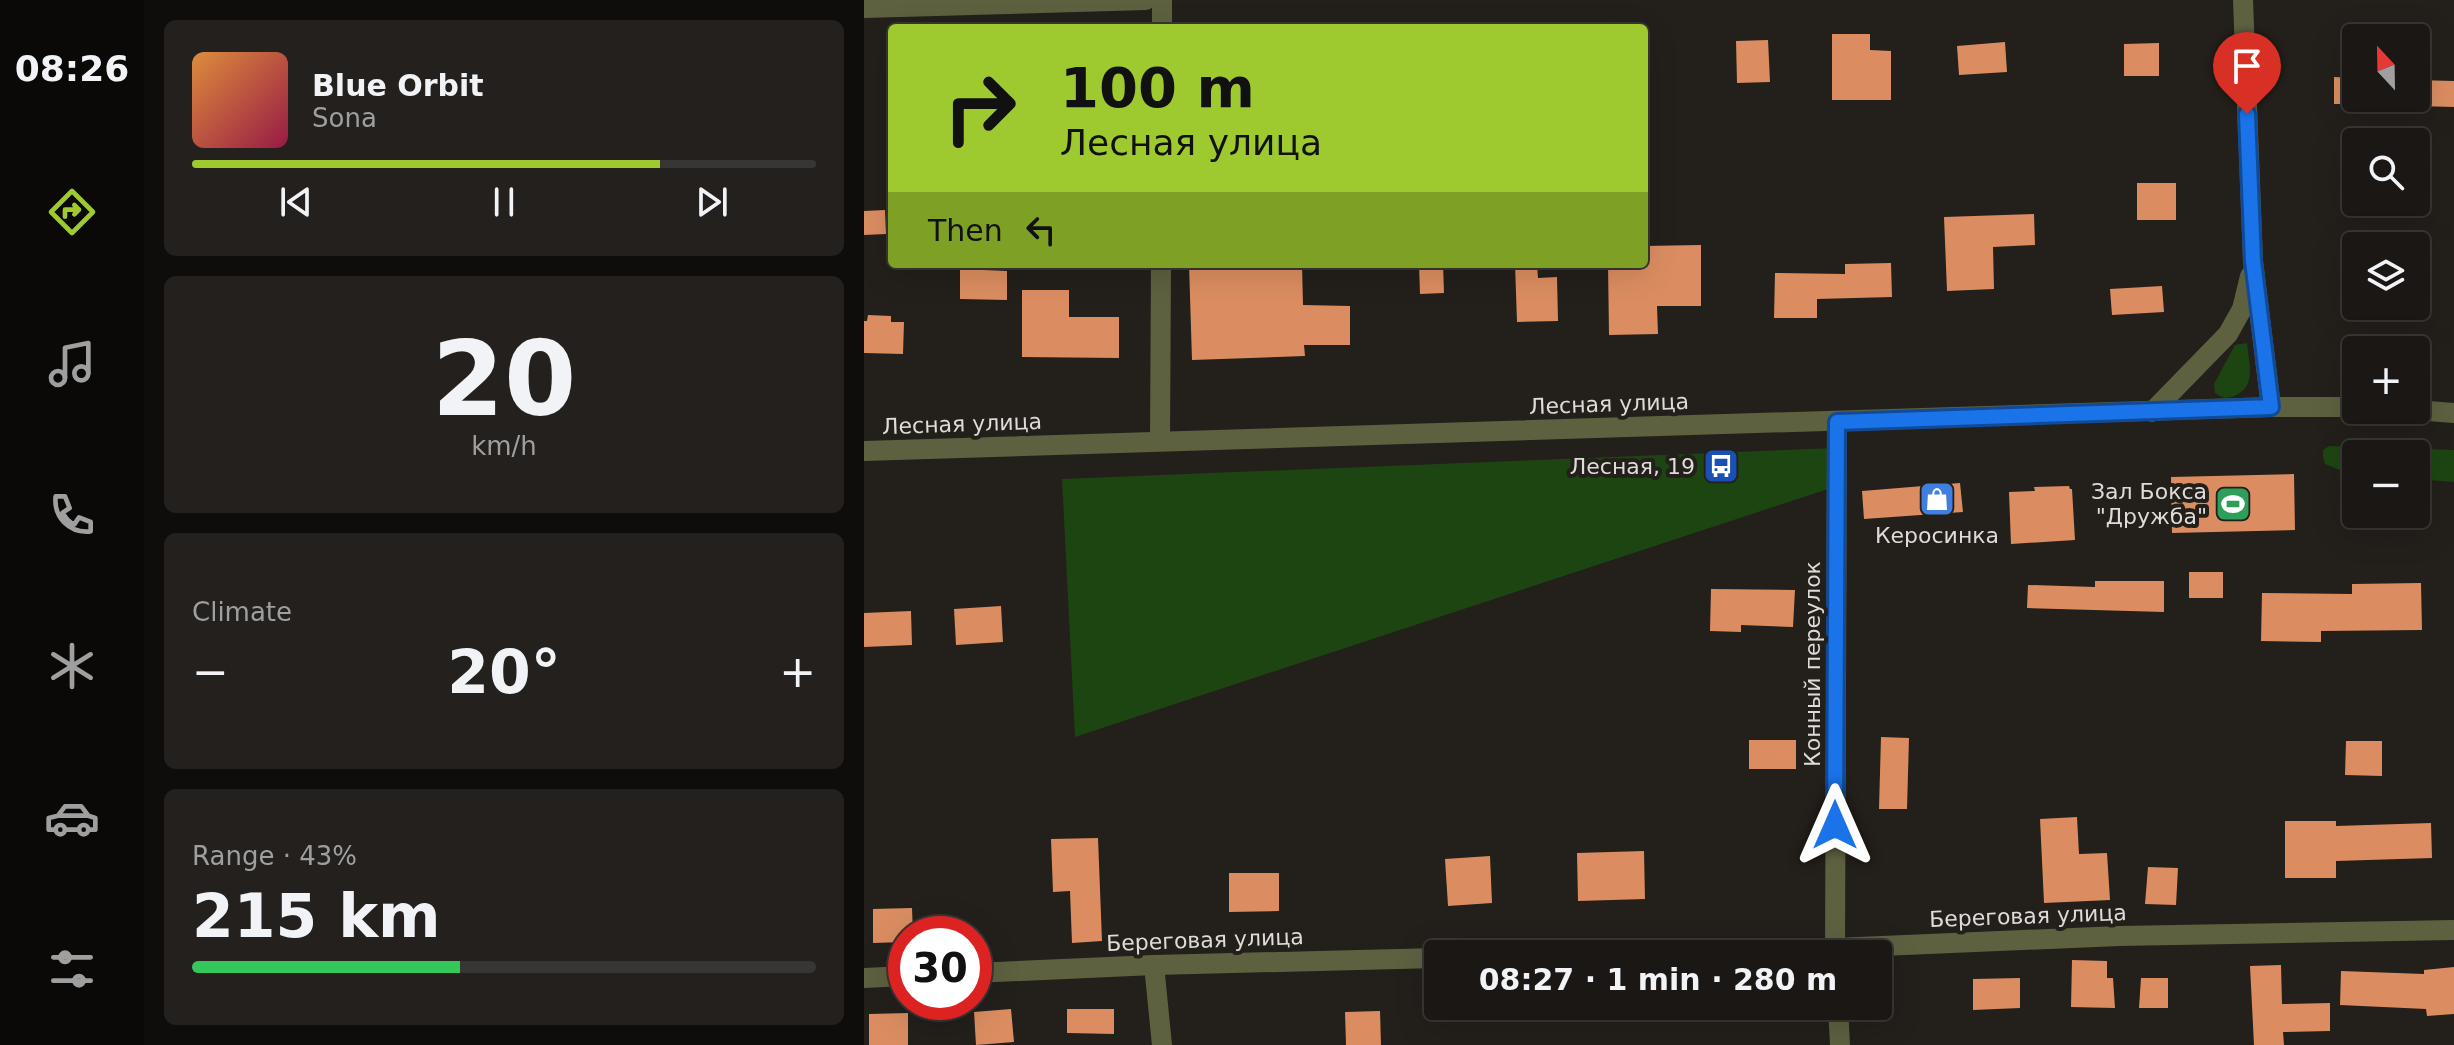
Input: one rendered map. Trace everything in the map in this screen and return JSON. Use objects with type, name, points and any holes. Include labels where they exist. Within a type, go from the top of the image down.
[{"type":"street","points":[[864,8],[1146,0]]},
{"type":"street","points":[[1162,0],[1162,24]]},
{"type":"street","points":[[2243,0],[2253,261],[2271,407]]},
{"type":"street","points":[[2152,412],[2228,334],[2242,309],[2253,261]]},
{"type":"street","points":[[1160,441],[1161,268]]},
{"type":"street","name":"Лесная улица","points":[[864,451],[2342,407]]},
{"type":"street","points":[[2430,411],[2454,413]]},
{"type":"street","name":"Конный переулок","points":[[1835,940],[1837,422]]},
{"type":"street","name":"Береговая улица","points":[[1892,948],[2119,936],[2454,930]]},
{"type":"street","name":"Береговая улица","points":[[992,972],[1424,958]]},
{"type":"street","points":[[1154,965],[1162,1045]]},
{"type":"street","points":[[864,978],[888,977]]},
{"type":"street","points":[[1839,1020],[1840,1045]]},
{"type":"green space","points":[[2247,343],[2250,374],[2246,387],[2234,396],[2220,396],[2215,393],[2214,384],[2235,345]]},
{"type":"green space","points":[[2329,446],[2342,446],[2342,471],[2325,464],[2323,450]]},
{"type":"green space","points":[[1837,448],[1837,486],[1075,737],[1062,479]]},
{"type":"green space","points":[[2430,449],[2454,450],[2454,482],[2430,480]]},
{"type":"building","points":[[1832,34],[1870,34],[1870,50],[1891,51],[1891,100],[1832,100]]},
{"type":"building","points":[[1768,40],[1770,82],[1737,83],[1736,41]]},
{"type":"building","points":[[2005,42],[2007,72],[1959,75],[1957,46]]},
{"type":"building","points":[[2159,43],[2159,76],[2124,76],[2124,44]]},
{"type":"building","points":[[2334,77],[2342,77],[2342,104],[2334,104]]},
{"type":"building","points":[[2430,80],[2454,81],[2454,107],[2430,106]]},
{"type":"building","points":[[2137,183],[2176,183],[2176,220],[2137,220]]},
{"type":"building","points":[[885,210],[886,234],[864,235],[864,211]]},
{"type":"building","points":[[2034,214],[2035,245],[1993,247],[1994,289],[1947,291],[1944,217]]},
{"type":"building","points":[[1701,245],[1701,306],[1657,306],[1658,334],[1609,335],[1608,268],[1648,268],[1648,246]]},
{"type":"building","points":[[1891,263],[1892,297],[1817,299],[1817,318],[1774,318],[1775,273],[1845,274],[1845,264]]},
{"type":"building","points":[[1189,268],[1302,268],[1303,305],[1350,306],[1350,345],[1304,345],[1305,356],[1192,360]]},
{"type":"building","points":[[1419,268],[1443,268],[1444,293],[1420,294]]},
{"type":"building","points":[[1515,268],[1537,268],[1538,278],[1557,277],[1558,321],[1517,322]]},
{"type":"building","points":[[960,269],[1007,271],[1007,300],[960,299]]},
{"type":"building","points":[[2162,286],[2164,312],[2112,315],[2110,289]]},
{"type":"building","points":[[1022,290],[1069,290],[1069,317],[1119,317],[1119,358],[1022,357]]},
{"type":"building","points":[[868,315],[891,316],[891,322],[904,322],[903,354],[864,353],[864,321],[867,321]]},
{"type":"building","name":"Зал Бокса \"Дружба\"","points":[[2294,474],[2295,530],[2172,533],[2171,477]]},
{"type":"building","points":[[1960,483],[1963,512],[1864,519],[1862,491]]},
{"type":"building","points":[[2069,486],[2072,489],[2075,540],[2011,544],[2009,492],[2035,491],[2034,487]]},
{"type":"building","points":[[2189,572],[2223,572],[2223,598],[2189,598]]},
{"type":"building","points":[[2095,581],[2164,581],[2164,612],[2027,608],[2028,585],[2095,587]]},
{"type":"building","points":[[2421,583],[2422,630],[2321,631],[2321,642],[2261,641],[2262,593],[2352,594],[2352,584]]},
{"type":"building","points":[[1711,589],[1795,590],[1793,627],[1741,625],[1741,632],[1710,631]]},
{"type":"building","points":[[1001,606],[1003,642],[956,645],[954,609]]},
{"type":"building","points":[[911,611],[912,645],[864,647],[864,613]]},
{"type":"building","points":[[1881,737],[1909,738],[1907,809],[1879,809]]},
{"type":"building","points":[[1749,740],[1796,740],[1796,769],[1749,769]]},
{"type":"building","points":[[2346,741],[2382,741],[2382,776],[2345,775]]},
{"type":"building","points":[[2077,817],[2079,854],[2107,853],[2110,900],[2044,903],[2040,819]]},
{"type":"building","points":[[2285,821],[2336,821],[2336,826],[2431,823],[2432,858],[2336,861],[2336,878],[2285,878]]},
{"type":"building","points":[[1098,838],[1102,941],[1072,943],[1070,891],[1053,892],[1051,839]]},
{"type":"building","points":[[1644,851],[1645,899],[1578,901],[1577,853]]},
{"type":"building","points":[[1490,856],[1492,903],[1448,906],[1445,859]]},
{"type":"building","points":[[2148,867],[2178,868],[2176,905],[2145,904]]},
{"type":"building","points":[[1229,873],[1279,873],[1279,911],[1229,912]]},
{"type":"building","points":[[912,908],[912,916],[888,916],[888,943],[873,943],[873,909]]},
{"type":"building","points":[[2072,960],[2107,961],[2107,978],[2113,978],[2115,1008],[2071,1007]]},
{"type":"building","points":[[2281,965],[2282,1004],[2330,1003],[2330,1031],[2283,1032],[2284,1045],[2254,1045],[2250,966]]},
{"type":"building","points":[[2454,967],[2454,1014],[2427,1016],[2426,1009],[2340,1005],[2341,971],[2424,974],[2424,970]]},
{"type":"building","points":[[2020,978],[2020,1008],[1973,1010],[1973,979]]},
{"type":"building","points":[[2141,978],[2168,978],[2168,1008],[2139,1008]]},
{"type":"building","points":[[1011,1009],[1014,1042],[976,1045],[974,1020],[992,1020],[992,1011]]},
{"type":"building","points":[[1067,1009],[1114,1009],[1114,1034],[1067,1033]]},
{"type":"building","points":[[1380,1011],[1381,1045],[1346,1045],[1345,1012]]},
{"type":"building","points":[[869,1014],[888,1014],[888,1020],[908,1020],[908,1045],[869,1045]]},
{"type":"place","name":"Лесная, 19","points":[[1721,466]]},
{"type":"place","name":"Керосинка","points":[[1937,499]]},
{"type":"place","name":"Зал Бокса \"Дружба\"","points":[[2233,504]]},
{"type":"route","points":[[1835,825],[1837,422],[2271,407],[2253,261],[2247,114]]}]
